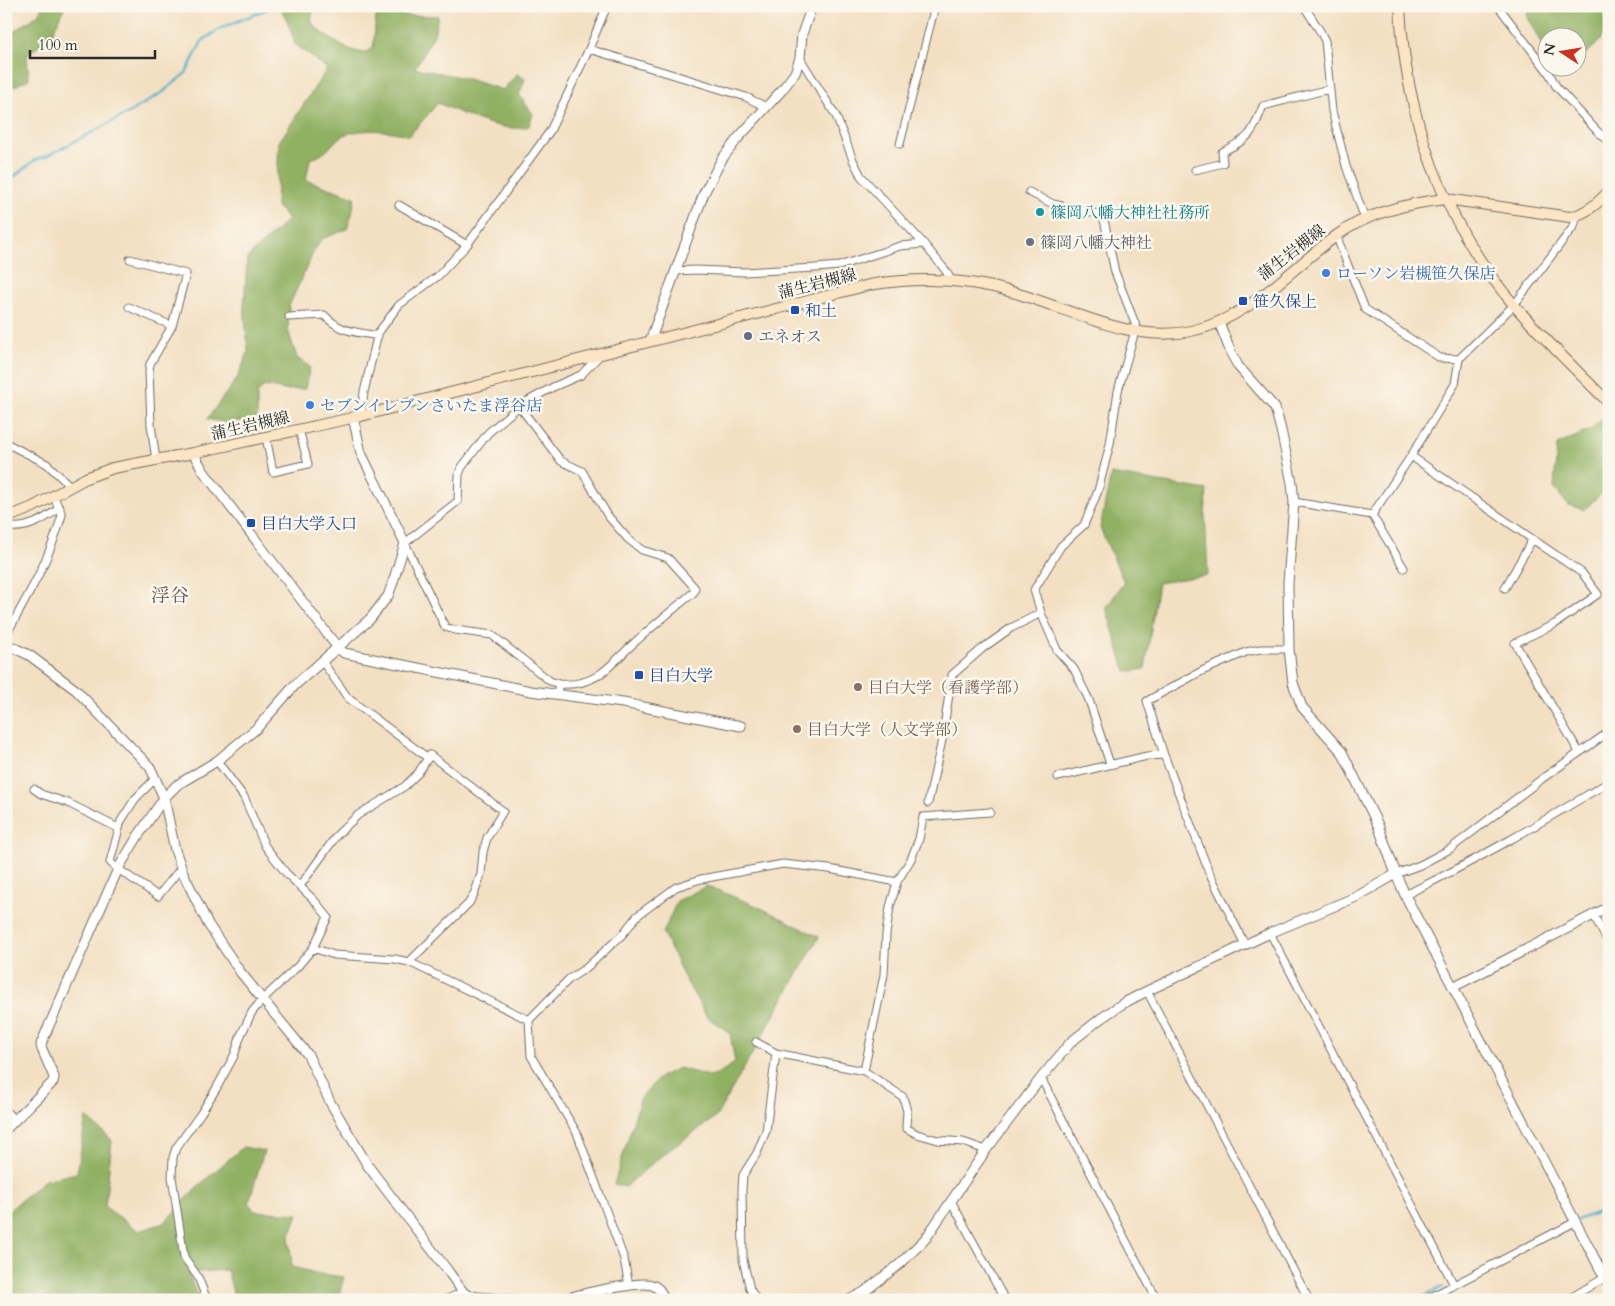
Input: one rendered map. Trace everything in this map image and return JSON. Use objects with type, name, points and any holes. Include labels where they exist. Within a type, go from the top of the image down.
[{"type":"main road","points":[[1400,6],[1401,34],[1413,105],[1429,160],[1446,199],[1472,246],[1514,304],[1609,404]]},
{"type":"main road","points":[[1577,216],[1592,208],[1609,190]]},
{"type":"main road","name":"蒲生岩槻線","points":[[7,518],[86,478],[113,468],[193,453],[357,416],[870,285],[913,280],[951,280],[1011,291],[1115,327],[1150,333],[1178,333],[1192,331],[1219,322],[1244,308],[1336,235],[1364,219],[1396,208],[1446,199],[1561,217],[1577,216]]},
{"type":"street","points":[[519,406],[561,461],[582,471],[608,516],[628,539],[642,550],[668,558],[695,588],[694,592],[608,669],[596,677],[571,685],[550,681],[492,635],[445,627],[361,453],[357,416],[378,336],[399,305],[438,276],[467,245],[550,131],[589,49],[606,6]]},
{"type":"street","points":[[650,341],[704,193],[722,160],[739,137],[795,73],[800,58],[802,34],[812,6]]},
{"type":"street","points":[[900,144],[935,6]]},
{"type":"street","points":[[1304,6],[1325,41],[1332,111],[1346,166],[1364,219]]},
{"type":"street","points":[[1498,6],[1549,72],[1556,86],[1598,132],[1609,140]]},
{"type":"street","points":[[589,49],[746,97],[766,107]]},
{"type":"street","points":[[800,58],[836,116],[861,176],[924,244],[951,280]]},
{"type":"street","points":[[1195,170],[1223,163],[1222,152],[1246,140],[1255,127],[1262,106],[1329,89]]},
{"type":"street","points":[[1029,192],[1053,204],[1103,215],[1115,272],[1136,326],[1118,392],[1110,444],[1098,490],[1084,525],[1062,546],[1034,590],[1040,613],[1057,650],[1074,669],[1089,700],[1110,764]]},
{"type":"street","points":[[399,205],[467,245]]},
{"type":"street","points":[[1372,515],[1455,384],[1459,360],[1514,304],[1574,226],[1577,216]]},
{"type":"street","points":[[1336,235],[1365,309],[1440,358],[1459,360]]},
{"type":"street","points":[[675,272],[695,270],[744,272],[839,266],[900,246],[924,244]]},
{"type":"street","points":[[130,259],[186,274],[172,326],[150,364],[152,425],[156,460]]},
{"type":"street","points":[[129,307],[172,326]]},
{"type":"street","points":[[289,317],[324,315],[335,326],[344,330],[378,336]]},
{"type":"street","points":[[1219,322],[1238,366],[1275,408],[1292,483],[1294,502],[1289,569],[1289,649],[1293,683],[1302,707],[1342,752],[1378,825],[1405,895],[1575,1222],[1608,1280],[1567,1300]]},
{"type":"street","points":[[6,1129],[53,1082],[54,1077],[41,1044],[118,869],[164,798],[177,785],[217,761],[257,728],[295,685],[370,619],[388,596],[404,543],[458,501],[459,474],[462,467],[488,433],[519,406],[553,387],[581,375],[602,353]]},
{"type":"street","points":[[266,437],[273,472],[308,464],[299,429]]},
{"type":"street","points":[[6,443],[47,464],[70,486]]},
{"type":"street","points":[[193,453],[204,472],[338,648],[344,652],[557,695],[622,703],[741,726]]},
{"type":"street","points":[[1411,456],[1582,574],[1598,594],[1555,624],[1515,643],[1579,752]]},
{"type":"street","points":[[6,635],[47,559],[62,515],[53,495]]},
{"type":"street","points":[[1294,502],[1372,515],[1404,568]]},
{"type":"street","points":[[7,518],[11,527],[18,528],[40,521],[60,508]]},
{"type":"street","points":[[1505,588],[1532,540]]},
{"type":"street","points":[[928,804],[942,740],[952,675],[983,648],[1011,628],[1040,613]]},
{"type":"street","points":[[6,644],[29,655],[76,690],[150,767],[164,798],[175,850],[181,868],[208,924],[231,960],[308,1055],[330,1102],[368,1166],[463,1292],[477,1297],[515,1300]]},
{"type":"street","points":[[1245,945],[1209,872],[1164,755],[1148,701],[1202,672],[1246,652],[1289,649]]},
{"type":"street","points":[[322,661],[348,698],[428,758]]},
{"type":"street","points":[[557,695],[559,684]]},
{"type":"street","points":[[849,1300],[864,1292],[900,1264],[926,1238],[986,1150],[1041,1078],[1072,1042],[1122,1004],[1270,933],[1356,897],[1396,874],[1420,865],[1450,849],[1579,752],[1609,732]]},
{"type":"street","points":[[300,886],[337,835],[358,815],[405,786],[418,773],[430,755],[503,811],[487,838],[483,852],[481,874],[469,903],[409,962]]},
{"type":"street","points":[[1058,777],[1147,756],[1164,755]]},
{"type":"street","points":[[206,1300],[198,1277],[184,1257],[172,1177],[173,1157],[176,1148],[201,1113],[234,1056],[252,1012],[298,966],[313,948],[328,917],[286,873],[265,846],[244,798],[217,761]]},
{"type":"street","points":[[156,778],[135,799],[121,821],[110,862],[158,896],[181,868]]},
{"type":"street","points":[[1405,895],[1470,863],[1609,782]]},
{"type":"street","points":[[34,789],[41,794],[68,803],[118,828]]},
{"type":"street","points":[[864,1072],[884,975],[886,934],[890,907],[897,882],[911,859],[919,839],[923,817],[990,812]]},
{"type":"street","points":[[629,1286],[624,1259],[577,1133],[531,1056],[529,1020],[569,979],[586,968],[622,935],[637,916],[676,886],[701,879],[783,864],[829,869],[897,882]]},
{"type":"street","points":[[1454,987],[1609,907]]},
{"type":"street","points":[[1593,914],[1609,944]]},
{"type":"street","points":[[1270,933],[1454,1284]]},
{"type":"street","points":[[313,948],[334,955],[395,959],[409,962],[529,1020]]},
{"type":"street","points":[[1147,991],[1309,1300]]},
{"type":"street","points":[[756,1042],[776,1053],[864,1072],[903,1097],[907,1111],[906,1128],[917,1134],[938,1140],[963,1142],[986,1150]]},
{"type":"street","points":[[756,1300],[750,1289],[744,1267],[743,1175],[757,1153],[766,1131],[776,1053]]},
{"type":"street","points":[[1041,1078],[1157,1300]]},
{"type":"street","points":[[6,1111],[14,1120]]},
{"type":"street","points":[[952,1200],[1005,1300]]},
{"type":"street","points":[[1425,1300],[1575,1222]]},
{"type":"street","points":[[558,1300],[629,1286],[652,1285],[659,1289],[665,1300]]},
{"type":"street","points":[[445,1300],[463,1292]]},
{"type":"street","points":[[864,1292],[870,1300]]},
{"type":"green space","points":[[43,6],[65,6],[52,34],[27,56],[29,79],[15,86],[6,86],[6,37],[38,15]]},
{"type":"green space","points":[[279,6],[314,6],[311,21],[315,26],[344,47],[360,52],[366,52],[373,48],[376,16],[438,16],[434,35],[415,68],[464,78],[503,90],[517,74],[525,79],[519,95],[533,114],[529,126],[508,128],[483,122],[438,103],[409,136],[384,131],[356,132],[341,137],[324,152],[310,159],[306,180],[355,197],[347,229],[322,239],[313,253],[289,306],[288,330],[297,358],[310,367],[305,389],[285,390],[264,386],[257,394],[257,422],[253,425],[240,421],[228,423],[207,419],[238,377],[248,352],[244,306],[247,259],[288,220],[276,205],[279,142],[327,69],[295,44],[287,20]]},
{"type":"green space","points":[[1528,6],[1609,6],[1609,16],[1605,31],[1598,42],[1588,52],[1588,28],[1538,28],[1538,38],[1527,17]]},
{"type":"green space","points":[[1609,411],[1609,486],[1584,510],[1568,505],[1554,488],[1557,445],[1590,430]]},
{"type":"green space","points":[[1111,474],[1207,490],[1205,515],[1208,575],[1158,583],[1145,669],[1126,672],[1106,608],[1124,582],[1100,528]]},
{"type":"green space","points":[[707,886],[757,906],[819,937],[716,1117],[661,1156],[625,1187],[614,1184],[641,1097],[660,1077],[679,1068],[712,1077],[735,1063],[730,1033],[707,1017],[684,977],[663,933],[677,901]]},
{"type":"green space","points":[[86,1117],[112,1140],[105,1207],[139,1231],[164,1223],[197,1187],[243,1147],[264,1151],[249,1202],[254,1211],[298,1214],[289,1238],[292,1267],[320,1274],[344,1277],[339,1295],[326,1300],[235,1300],[227,1270],[188,1273],[199,1300],[6,1300],[6,1213],[45,1180],[77,1173]]},
{"type":"waterway","points":[[6,183],[35,160],[47,156],[125,115],[163,92],[186,73],[202,41],[221,28],[275,6]]},
{"type":"waterway","points":[[1577,1220],[1609,1208]]},
{"type":"waterway","points":[[1417,1300],[1443,1287]]},
{"type":"waterway","points":[[604,1292],[609,1300]]},
{"type":"place","name":"篠岡八幡大神社社務所","points":[[1040,212]]},
{"type":"place","name":"篠岡八幡大神社","points":[[1030,242]]},
{"type":"place","name":"ローソン岩槻笹久保店","points":[[1326,273]]},
{"type":"place","name":"笹久保上","points":[[1243,301]]},
{"type":"place","name":"和土","points":[[795,310]]},
{"type":"place","name":"エネオス","points":[[748,336]]},
{"type":"place","name":"セブンイレブンさいたま浮谷店","points":[[310,405]]},
{"type":"place","name":"目白大学入口","points":[[251,523]]},
{"type":"place","name":"目白大学","points":[[639,675]]},
{"type":"place","name":"目白大学（看護学部）","points":[[858,687]]},
{"type":"place","name":"目白大学（人文学部）","points":[[797,729]]},
{"type":"district","name":"浮谷","points":[[170,595]]}]
